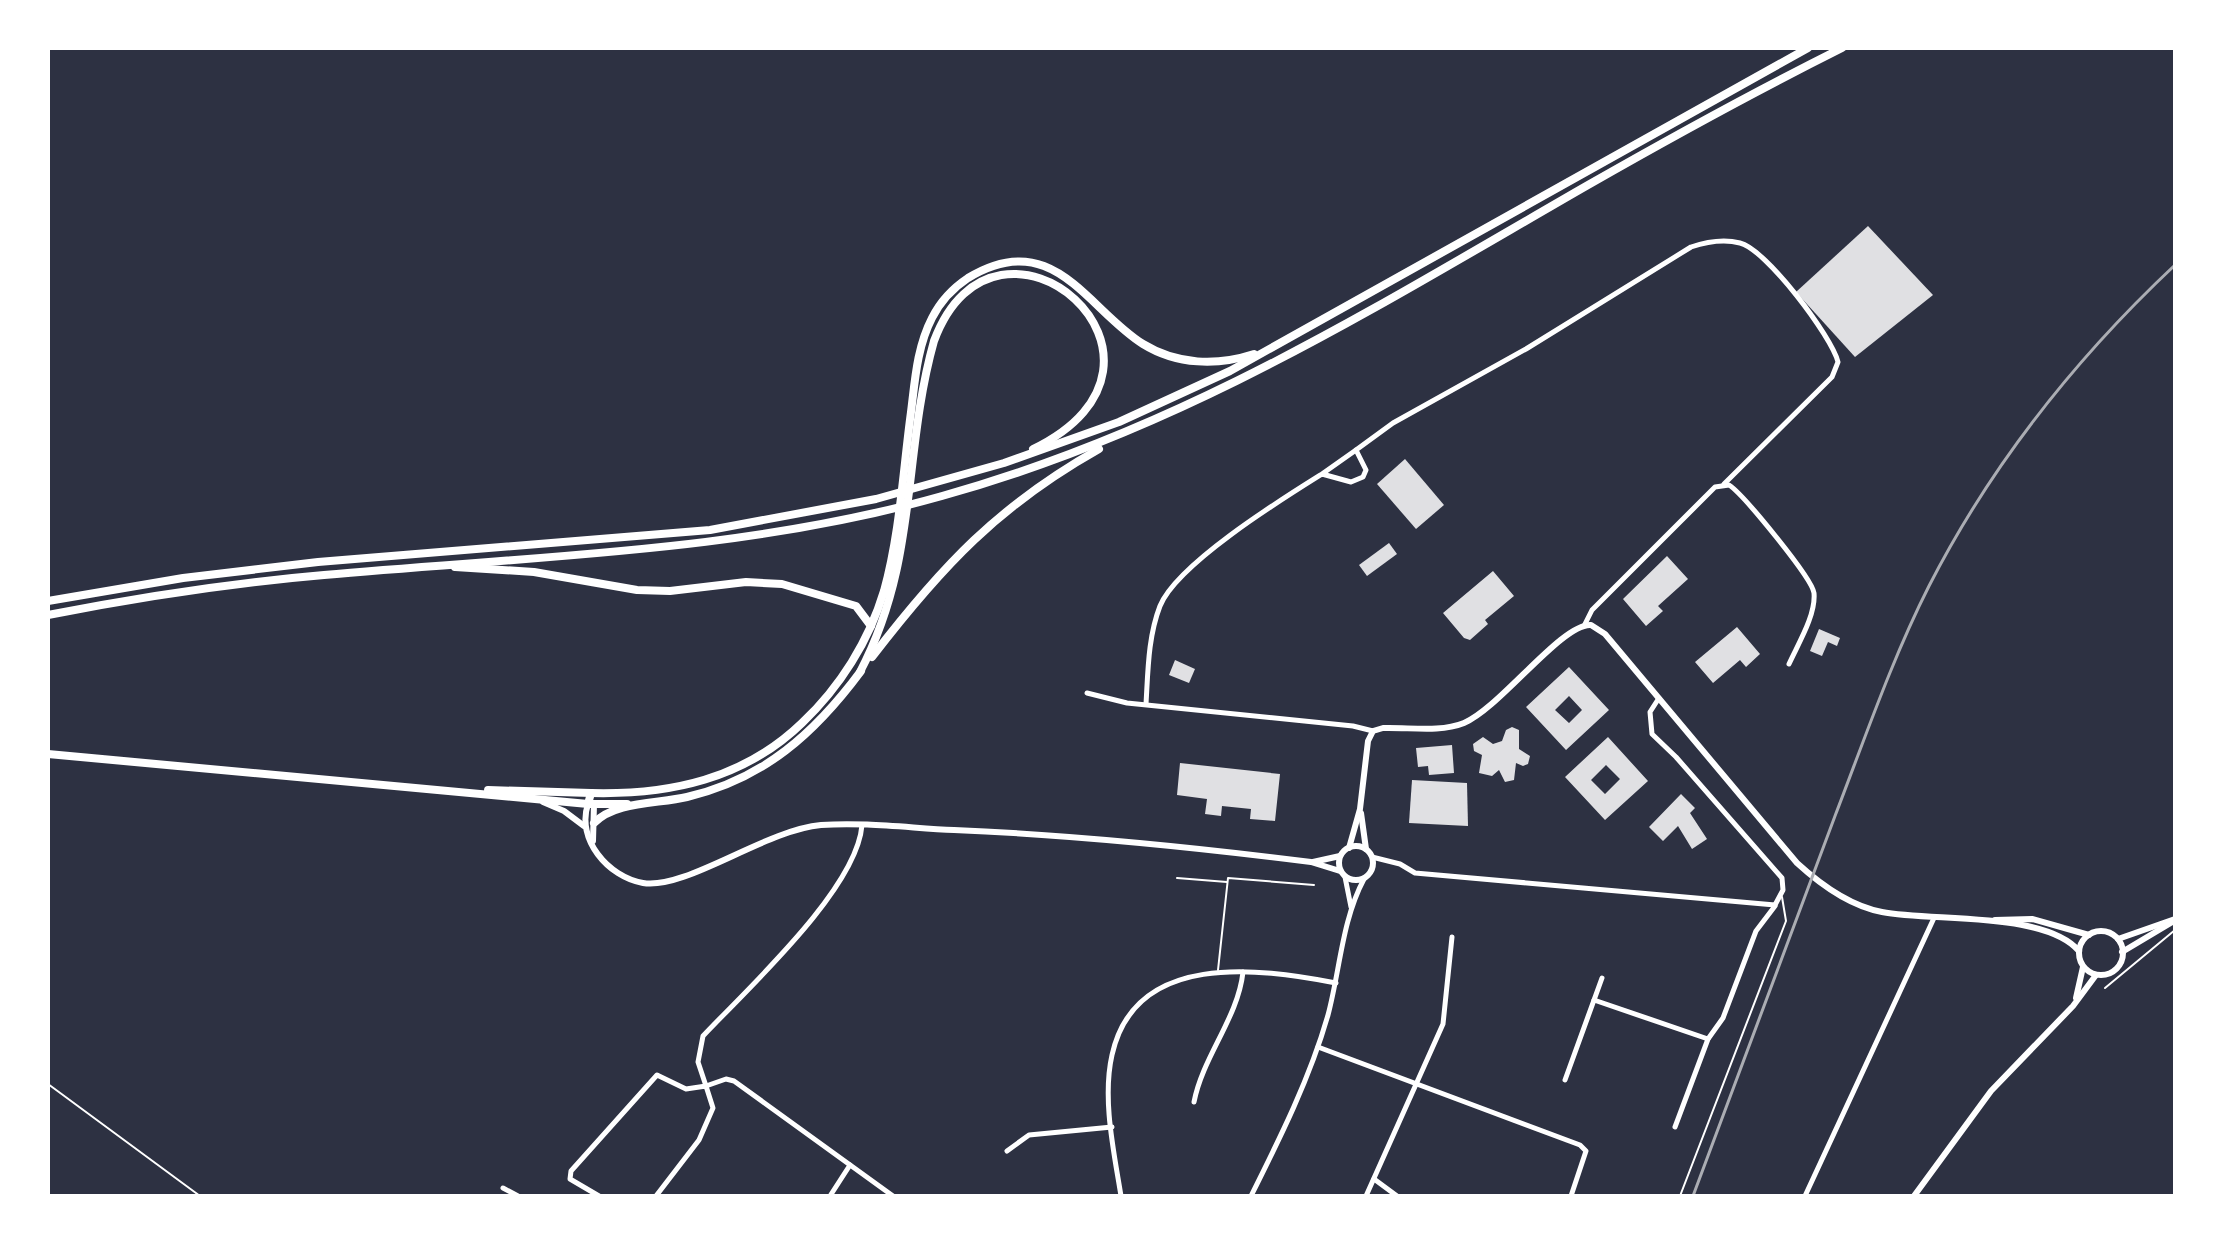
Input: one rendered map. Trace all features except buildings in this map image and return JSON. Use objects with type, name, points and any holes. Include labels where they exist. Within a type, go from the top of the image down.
[{"type":"main road","points":[[48,601],[183,578],[303,564],[710,530],[876,499],[1004,463],[1156,406],[1302,333],[1808,48]]},
{"type":"main road","points":[[48,615],[187,591],[676,547],[791,531],[936,498],[1054,461],[1131,432],[1222,391],[1341,328],[1661,143],[1842,48]]},
{"type":"main road","points":[[469,790],[591,793],[673,789],[730,773],[752,762],[792,733],[824,700],[850,665],[871,626],[892,553],[921,348],[937,309],[960,284],[979,272],[1011,264],[1053,270],[1081,287],[1134,337],[1153,350],[1186,360],[1232,360],[1302,333]]},
{"type":"main road","points":[[860,672],[882,625],[897,578],[929,359],[937,331],[952,306],[975,287],[1002,276],[1031,275],[1058,284],[1086,307],[1101,340],[1102,373],[1091,404],[1073,425],[1004,463]]},
{"type":"main road","points":[[589,825],[613,811],[711,790],[771,763],[818,724],[920,593],[974,537],[1036,488],[1131,432]]},
{"type":"main road","points":[[450,565],[467,570],[524,570],[637,590],[746,582],[782,584],[856,606],[871,626]]},
{"type":"main road","points":[[48,754],[469,790],[591,804],[664,802]]},
{"type":"main road","points":[[591,793],[591,804]]},
{"type":"street","points":[[1087,693],[1108,700],[1353,726],[1373,731],[1383,728],[1451,727],[1471,719],[1505,694],[1574,629],[1585,624],[1592,610],[1715,487],[1724,484],[1832,377],[1838,362],[1833,346],[1757,251],[1742,243],[1708,242],[1691,247],[1526,349],[1393,423],[1178,578],[1161,603],[1152,633],[1146,704]]},
{"type":"street","points":[[1322,474],[1351,482],[1363,477],[1365,464],[1356,450]]},
{"type":"street","points":[[1724,484],[1734,488],[1810,581],[1814,591],[1812,610],[1789,664]]},
{"type":"street","points":[[1585,624],[1605,634],[1809,873],[1846,899],[1870,909],[1934,918],[2032,919],[2089,935],[2104,932],[2118,939],[2175,920]]},
{"type":"street","points":[[1659,698],[1650,712],[1652,734],[1676,757],[1784,883],[1782,896],[1756,931],[1723,1018],[1708,1039],[1675,1127]]},
{"type":"street","points":[[1311,862],[1340,856],[1349,848],[1360,809],[1368,741],[1373,731]]},
{"type":"street","points":[[535,799],[589,825]]},
{"type":"street","points":[[591,804],[589,825],[593,845],[617,873],[656,884],[671,881],[783,832],[820,825],[1071,835],[1311,862],[1364,879]]},
{"type":"street","points":[[1360,809],[1366,849],[1372,857],[1400,864],[1415,873],[1775,905]]},
{"type":"street","points":[[656,1196],[699,1140],[711,1115],[712,1101],[698,1062],[703,1036],[824,904],[854,856],[862,825]]},
{"type":"street","points":[[1349,848],[1366,849]]},
{"type":"street","points":[[1340,856],[1351,908]]},
{"type":"street","points":[[1251,1196],[1318,1047],[1336,983],[1351,908],[1364,879],[1371,872],[1372,857]]},
{"type":"street","points":[[1805,1196],[1934,918]]},
{"type":"street","points":[[1985,920],[2052,932],[2079,951],[2083,967],[2082,985],[2073,1006]]},
{"type":"street","points":[[1914,1196],[1991,1091],[2073,1006],[2096,975],[2115,970],[2122,952],[2175,920]]},
{"type":"street","points":[[2079,951],[2089,935]]},
{"type":"street","points":[[1366,1196],[1443,1024],[1452,937]]},
{"type":"street","points":[[2118,939],[2122,952]]},
{"type":"street","points":[[2083,967],[2096,975]]},
{"type":"street","points":[[1121,1196],[1112,1127],[1110,1065],[1114,1046],[1129,1016],[1145,998],[1170,983],[1218,970],[1336,983]]},
{"type":"street","points":[[1194,1102],[1198,1080],[1240,990],[1243,972]]},
{"type":"street","points":[[1565,1080],[1602,978]]},
{"type":"street","points":[[1594,1000],[1708,1039]]},
{"type":"street","points":[[1318,1047],[1586,1151],[1571,1196]]},
{"type":"street","points":[[599,1196],[570,1179],[571,1171],[654,1076],[661,1075],[686,1089],[730,1079],[893,1196]]},
{"type":"street","points":[[1007,1151],[1029,1135],[1112,1127]]},
{"type":"street","points":[[830,1196],[850,1165]]},
{"type":"street","points":[[1374,1179],[1397,1196]]},
{"type":"street","points":[[503,1188],[518,1196]]},
{"type":"lane","points":[[1177,878],[1228,882]]},
{"type":"lane","points":[[1218,970],[1228,878],[1314,885]]},
{"type":"lane","points":[[1680,1196],[1786,921],[1782,896]]},
{"type":"path","points":[[2105,988],[2175,930]]},
{"type":"path","points":[[48,1084],[200,1196]]},
{"type":"railway","points":[[1693,1196],[1879,699],[1929,586],[1980,498],[2038,415],[2104,337],[2175,265]]}]
